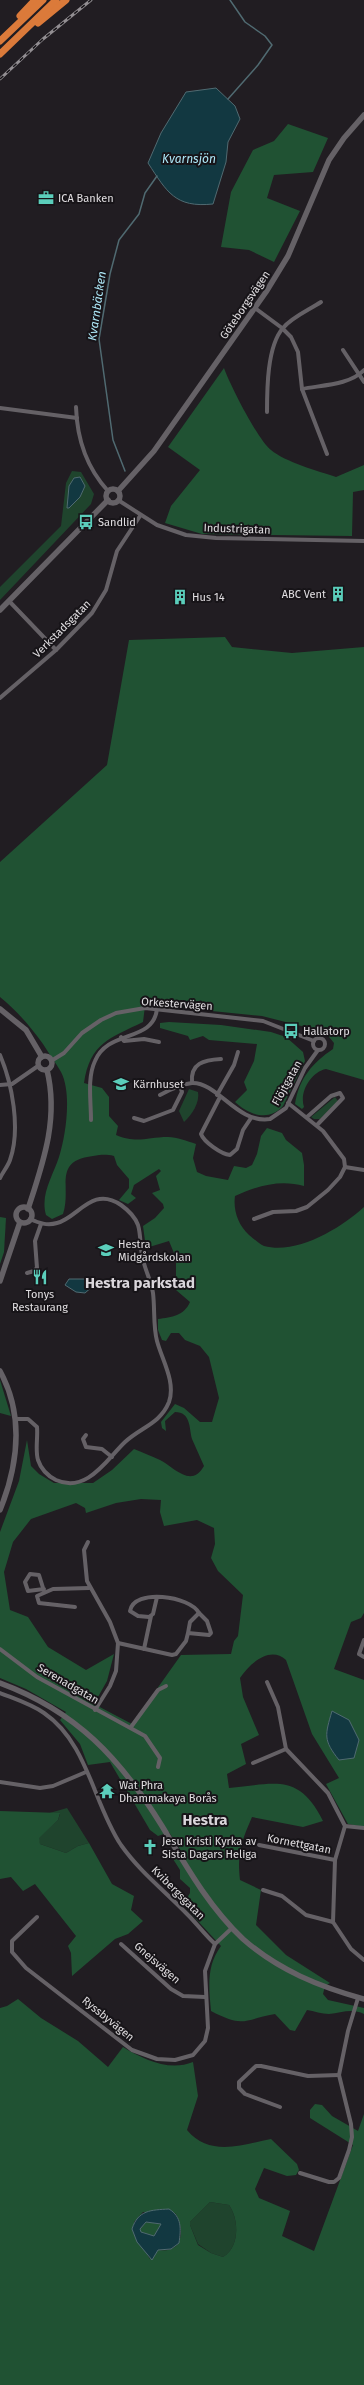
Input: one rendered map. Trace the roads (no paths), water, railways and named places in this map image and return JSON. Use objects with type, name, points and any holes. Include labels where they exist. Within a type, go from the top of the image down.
[{"type":"highway","points":[[0,40],[35,0]]},
{"type":"highway","points":[[0,40],[43,0]]},
{"type":"highway","points":[[0,54],[56,0]]},
{"type":"highway","points":[[9,45],[66,0]]},
{"type":"street","name":"Göteborgsvägen","points":[[118,491],[158,446],[255,308],[288,256],[329,160],[344,138],[364,115]]},
{"type":"street","points":[[267,412],[267,375],[271,355],[282,328],[321,302]]},
{"type":"street","points":[[255,308],[282,328],[291,338],[298,352],[302,389],[327,454]]},
{"type":"street","points":[[343,350],[364,382]]},
{"type":"street","points":[[302,389],[345,381],[359,375],[364,370]]},
{"type":"street","points":[[76,407],[86,460],[93,473],[108,491]]},
{"type":"street","points":[[0,408],[77,418]]},
{"type":"street","points":[[113,489],[118,491],[120,496],[118,500],[113,503],[108,500],[106,496],[108,491],[113,489]]},
{"type":"street","points":[[0,610],[108,500]]},
{"type":"street","name":"Industrigatan","points":[[118,500],[140,516],[169,530],[186,535],[216,538],[364,541]]},
{"type":"street","name":"Verkstadsgatan","points":[[0,698],[56,650],[100,603],[117,551],[140,516]]},
{"type":"street","points":[[9,601],[56,650]]},
{"type":"street","points":[[0,1009],[26,1030],[42,1057],[48,1058],[51,1061],[51,1066],[47,1070]]},
{"type":"street","points":[[91,1120],[91,1078],[94,1062],[106,1046],[121,1037],[146,1029],[154,1020],[157,1009]]},
{"type":"street","name":"Orkestervägen","points":[[51,1061],[64,1053],[88,1028],[110,1016],[130,1010],[157,1009],[263,1021],[314,1041]]},
{"type":"street","points":[[121,1037],[124,1041],[144,1039],[159,1042]]},
{"type":"street","points":[[319,1037],[325,1041],[324,1049],[318,1050],[314,1047],[314,1041],[319,1037]]},
{"type":"street","name":"Flöjtgatan","points":[[251,1118],[261,1120],[274,1118],[288,1104],[305,1068],[318,1050]]},
{"type":"street","points":[[160,1095],[180,1086],[192,1083],[204,1086],[218,1096],[251,1118],[243,1130],[236,1151],[230,1155],[222,1153],[205,1140],[200,1134],[218,1096],[234,1065],[238,1052]]},
{"type":"street","points":[[0,1054],[10,1084],[14,1112],[13,1148],[10,1160],[0,1178]]},
{"type":"street","points":[[38,1066],[38,1061],[42,1057]]},
{"type":"street","points":[[192,1083],[191,1075],[195,1065],[200,1062],[221,1059]]},
{"type":"street","points":[[0,1085],[10,1084],[38,1066]]},
{"type":"street","points":[[38,1066],[42,1070],[47,1070]]},
{"type":"street","points":[[28,1209],[22,1208],[18,1211],[16,1218],[20,1222],[26,1222],[30,1219],[31,1213],[28,1209],[42,1166],[51,1124],[51,1094],[47,1070]]},
{"type":"street","points":[[134,1118],[139,1121],[150,1120],[173,1110],[182,1092],[180,1086]]},
{"type":"street","points":[[307,1117],[332,1096],[340,1093],[343,1098],[317,1125]]},
{"type":"street","points":[[254,1219],[273,1212],[296,1211],[307,1207],[328,1190],[340,1177],[345,1167],[344,1159],[317,1125],[288,1104]]},
{"type":"street","points":[[345,1167],[364,1170]]},
{"type":"street","points":[[16,1419],[28,1419],[35,1424],[37,1455],[40,1466],[48,1475],[59,1481],[72,1482],[87,1478],[103,1468],[128,1440],[156,1422],[168,1405],[171,1392],[167,1371],[155,1335],[153,1291],[143,1260],[139,1227],[130,1213],[117,1202],[105,1200],[85,1203],[60,1222],[41,1224],[30,1219]]},
{"type":"street","points":[[0,1281],[20,1222]]},
{"type":"street","points":[[27,1273],[34,1271],[37,1268],[35,1241],[41,1224]]},
{"type":"street","points":[[0,1371],[11,1392],[16,1419],[12,1468],[0,1510]]},
{"type":"street","points":[[86,1436],[84,1439],[86,1447],[102,1449],[112,1457]]},
{"type":"street","points":[[88,1542],[84,1550],[89,1588],[110,1622],[118,1643],[116,1671],[110,1686],[95,1710]]},
{"type":"street","points":[[44,1590],[38,1575],[30,1574],[27,1577],[25,1582],[28,1591],[44,1590],[65,1587],[89,1588]]},
{"type":"street","points":[[44,1590],[37,1596],[38,1603],[75,1607]]},
{"type":"street","points":[[151,1616],[143,1618],[133,1614],[129,1610],[146,1597],[180,1600],[196,1608],[207,1621],[211,1634],[188,1633]]},
{"type":"street","points":[[144,1649],[151,1616],[157,1597]]},
{"type":"street","points":[[118,1643],[176,1654],[186,1641],[190,1622],[199,1613]]},
{"type":"street","points":[[364,1640],[359,1654],[364,1657]]},
{"type":"street","name":"Serenadgatan","points":[[0,1649],[37,1677],[145,1736],[154,1747],[160,1758],[158,1768]]},
{"type":"street","points":[[267,1682],[278,1707],[286,1749],[328,1793],[344,1826],[335,1860],[333,1922],[348,1944],[364,1960]]},
{"type":"street","points":[[0,1683],[43,1701],[84,1729],[108,1752],[123,1770],[161,1824],[203,1892],[232,1928],[257,1949],[293,1973],[327,1989],[361,1998],[349,2025],[339,2075],[352,2137],[339,2178],[329,2182],[300,2173]]},
{"type":"street","points":[[131,1728],[158,1690],[166,1686]]},
{"type":"street","name":"Kvibergsgatan","points":[[0,1693],[37,1709],[59,1726],[77,1748],[110,1825],[131,1857],[215,1944]]},
{"type":"street","points":[[252,1763],[286,1749]]},
{"type":"street","points":[[0,1782],[40,1788],[53,1786],[86,1772]]},
{"type":"street","points":[[344,1826],[364,1828]]},
{"type":"street","name":"Kornettgatan","points":[[259,1845],[335,1860]]},
{"type":"street","points":[[263,1890],[282,1896],[306,1915],[333,1922]]},
{"type":"street","name":"Ryssbyvägen","points":[[37,1917],[15,1936],[12,1941],[12,1948],[26,1968],[41,1981],[70,2000],[132,2050],[166,2060],[175,2060],[193,2055],[205,2041],[208,2028],[205,1997],[205,1971],[215,1944],[232,1928]]},
{"type":"street","name":"Gnejsvägen","points":[[121,1944],[171,1989],[183,1996],[205,1997]]},
{"type":"street","points":[[280,2106],[245,2094],[239,2088],[239,2082],[256,2066],[308,2076],[339,2075]]},
{"type":"water","name":"Kvarnsjön","points":[[216,88],[235,106],[240,119],[228,142],[226,162],[213,204],[200,205],[189,203],[173,196],[148,163],[161,133],[186,92]]},
{"type":"water","points":[[80,477],[85,486],[80,497],[69,508],[67,508],[69,486],[74,478]]},
{"type":"water","points":[[69,1279],[87,1279],[93,1286],[85,1293],[76,1292],[65,1285]]},
{"type":"water","points":[[332,1711],[349,1720],[359,1740],[354,1758],[339,1760],[330,1747],[327,1732]]},
{"type":"water","points":[[169,2209],[176,2216],[180,2224],[179,2243],[171,2249],[158,2250],[152,2260],[137,2242],[132,2229],[138,2218],[146,2212]],"holes":[[[146,2222],[161,2224],[154,2236],[141,2232],[140,2229]]]},
{"type":"waterway","name":"Kvarnbäcken","points":[[228,99],[258,65],[272,45],[265,36],[245,22],[230,0]]},
{"type":"waterway","name":"Kvarnbäcken","points":[[125,471],[113,440],[99,339],[110,274],[119,240],[139,214],[145,193],[157,176]]},
{"type":"railway","points":[[0,79],[43,39],[91,0]]},
{"type":"place","name":"ICA Banken","points":[[46,198]]},
{"type":"place","name":"Sandlid","points":[[86,522]]},
{"type":"place","name":"ABC Vent","points":[[338,594]]},
{"type":"place","name":"Hus 14","points":[[180,597]]},
{"type":"place","name":"Hallatorp","points":[[291,1031]]},
{"type":"place","name":"Kärnhuset","points":[[121,1084]]},
{"type":"place","name":"Hestra Midgårdskolan","points":[[106,1250]]},
{"type":"place","name":"Tonys Restaurang","points":[[40,1277]]},
{"type":"place","name":"Wat Phra Dhammakaya Borås","points":[[107,1791]]},
{"type":"place","name":"Jesu Kristi Kyrka av Sista Dagars Heliga","points":[[150,1847]]},
{"type":"district","name":"Hestra parkstad","points":[[140,1283]]},
{"type":"district","name":"Hestra","points":[[205,1820]]}]
